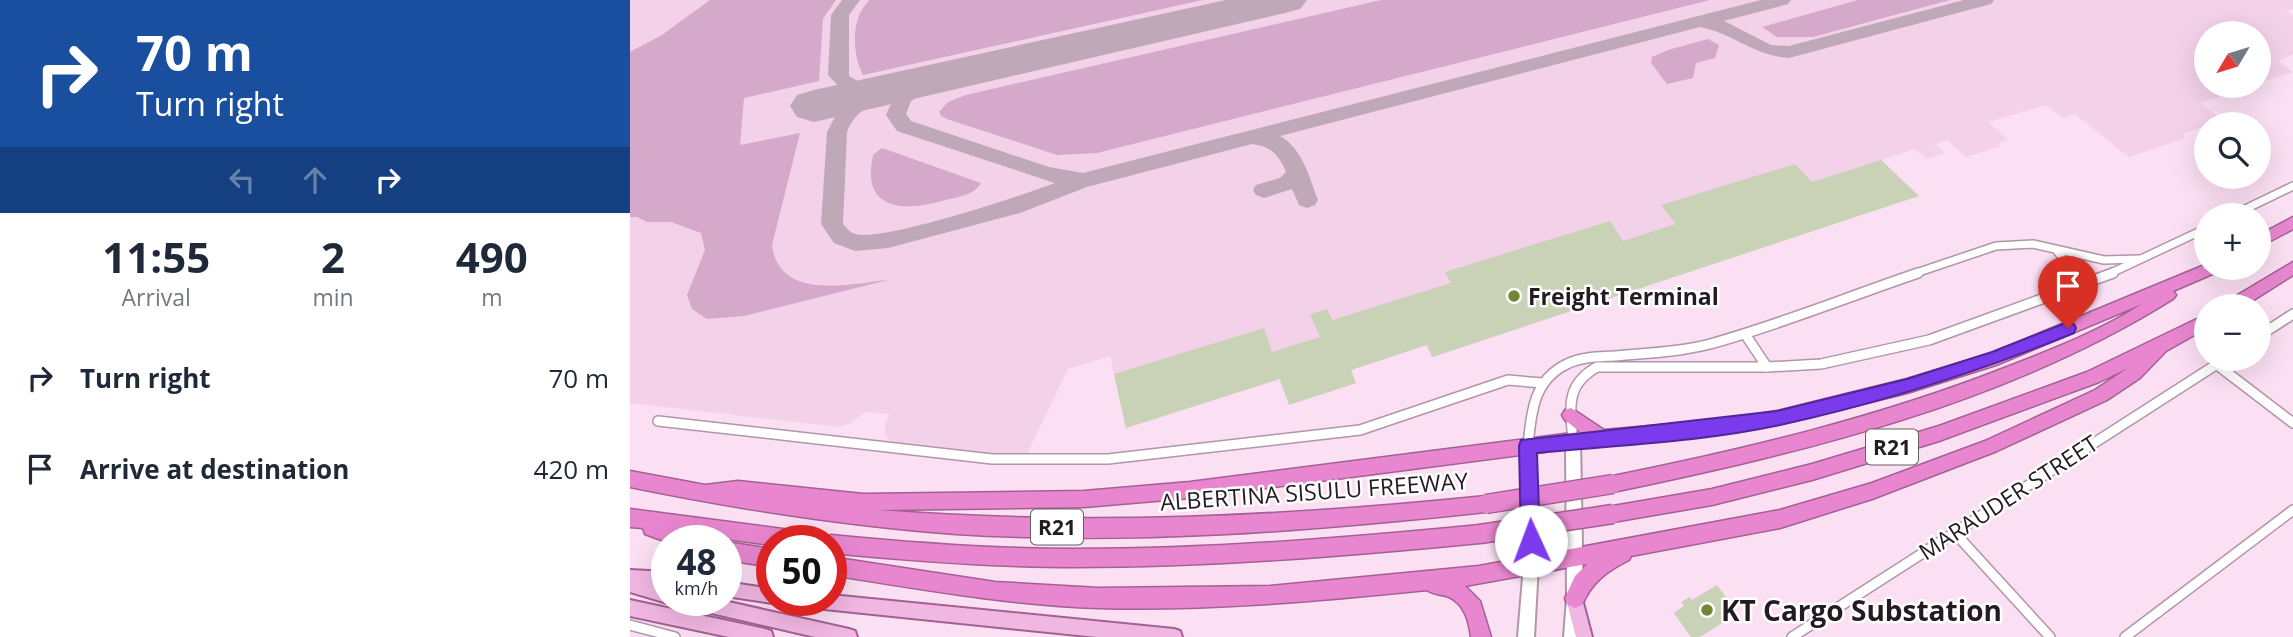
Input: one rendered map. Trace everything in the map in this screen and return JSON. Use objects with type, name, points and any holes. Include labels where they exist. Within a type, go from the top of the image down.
[{"type":"highway","points":[[2271,235],[2293,222]]},
{"type":"highway","points":[[2251,294],[2293,268]]},
{"type":"highway","points":[[702,494],[738,489],[863,502],[1084,499],[1309,477],[1573,440],[1603,439],[1777,418],[1907,386],[1996,358],[2194,276]]},
{"type":"highway","name":"ALBERTINA SISULU FREEWAY","points":[[630,480],[782,507],[885,518],[1080,527],[1193,527],[1301,521],[1378,516],[1486,503],[1613,484],[1704,466],[1924,405],[2014,372],[2110,330],[2194,279]]},
{"type":"highway","name":"R21","points":[[847,546],[902,552],[1118,559],[1281,553],[1480,534],[1613,514],[1712,497],[1812,472],[1927,437],[2093,377],[2194,327]]},
{"type":"highway","points":[[1380,587],[1479,575],[1780,519],[1872,491],[1991,446],[2101,395],[2134,373],[2160,346]]},
{"type":"highway","points":[[1571,415],[1603,439]]},
{"type":"highway","points":[[630,520],[651,527]]},
{"type":"highway","points":[[630,520],[756,535]]},
{"type":"highway","points":[[1574,598],[1578,587],[1589,573],[1607,561],[1640,546]]},
{"type":"highway","points":[[847,569],[948,586],[1098,598],[1258,596],[1437,585],[1454,589],[1468,599],[1474,608],[1481,637]]},
{"type":"main road","points":[[1572,637],[1573,440]]},
{"type":"main road","points":[[1526,637],[1531,565],[1528,446]]},
{"type":"main road","points":[[630,577],[651,578]]},
{"type":"main road","points":[[630,585],[651,591]]},
{"type":"main road","points":[[1574,598],[1584,637]]},
{"type":"main road","points":[[847,604],[1174,637]]},
{"type":"main road","points":[[630,608],[765,637]]},
{"type":"main road","points":[[742,613],[849,637]]},
{"type":"street","points":[[2258,203],[2293,186]]},
{"type":"street","points":[[1573,440],[1571,401],[1579,378],[1597,366],[1767,367],[1821,364],[1929,340],[2130,267],[2139,259],[2194,234]]},
{"type":"street","points":[[1528,446],[1531,411],[1542,383],[1558,369],[1576,359],[1669,351],[1745,334],[1986,248],[2019,243],[2104,260],[2139,259]]},
{"type":"street","points":[[2052,296],[2073,283],[2076,277],[2073,267],[2055,249]]},
{"type":"street","points":[[2271,328],[2293,314]]},
{"type":"street","points":[[1745,334],[1767,367]]},
{"type":"street","name":"MARAUDER STREET","points":[[1792,637],[2205,371]]},
{"type":"street","points":[[2233,371],[2293,423]]},
{"type":"street","points":[[658,421],[981,458],[1108,459],[1360,429],[1508,380],[1542,383]]},
{"type":"street","points":[[2125,637],[2293,510]]},
{"type":"street","points":[[1954,532],[2050,637]]},
{"type":"street","points":[[630,625],[675,637]]},
{"type":"shaded area","points":[[630,0],[2293,0],[2293,9],[2287,11],[2293,15],[2293,54],[2278,61],[2293,72],[2272,79],[2272,21],[2194,21],[2194,98],[2215,98],[2200,103],[2212,112],[2194,112],[2194,130],[2182,134],[2186,138],[2129,157],[2075,114],[2063,118],[2046,105],[1988,122],[2008,139],[1998,143],[2000,146],[1966,157],[1947,140],[1935,144],[1945,153],[1926,159],[1915,149],[1881,160],[1918,196],[1433,357],[1426,345],[1351,370],[1356,383],[1289,405],[1279,379],[1126,428],[1110,356],[1068,369],[1027,454],[891,443],[885,435],[885,424],[890,414],[865,412],[849,424],[839,427],[630,403]]},
{"type":"shaded area","points":[[710,0],[836,0],[823,19],[819,81],[744,98],[740,145],[800,133],[772,245],[778,263],[788,275],[802,282],[820,285],[892,279],[744,316],[707,319],[692,309],[687,295],[705,250],[701,233],[671,222],[647,222],[630,217],[630,52],[662,35]]},
{"type":"shaded area","points":[[870,0],[1203,0],[863,75],[857,57],[855,36],[859,16]]},
{"type":"shaded area","points":[[1381,0],[1710,0],[1097,153],[1057,155],[947,119],[939,112],[948,102],[966,95]]},
{"type":"shaded area","points":[[1858,0],[1950,0],[1813,37],[1777,37],[1762,27]]},
{"type":"shaded area","points":[[1708,39],[1719,45],[1715,58],[1696,63],[1693,78],[1667,84],[1651,63],[1652,57],[1668,50]]},
{"type":"shaded area","points":[[882,148],[981,183],[959,197],[927,204],[899,206],[888,203],[879,197],[873,187],[871,173],[873,155]]},
{"type":"building","name":"Freight Terminal","points":[[1881,160],[1919,196],[1432,357],[1427,345],[1351,370],[1356,383],[1289,405],[1280,379],[1126,428],[1114,374],[1264,328],[1272,352],[1320,337],[1310,314],[1327,309],[1332,320],[1451,283],[1445,272],[1610,221],[1623,241],[1676,224],[1661,205],[1795,164],[1812,182]]},
{"type":"building","name":"KT Cargo Substation","points":[[1717,585],[1738,613],[1700,637],[1691,637],[1674,613],[1684,606],[1681,602],[1690,597],[1692,600]]},
{"type":"taxiway","points":[[851,0],[840,15],[838,75],[848,84],[860,89],[886,89]]},
{"type":"taxiway","points":[[890,89],[858,104],[845,116],[837,132],[832,224],[842,237],[855,243],[888,240],[1020,205],[1081,181],[1782,0]]},
{"type":"taxiway","points":[[1703,22],[1728,28],[1764,49],[1789,52],[1985,0]]},
{"type":"taxiway","points":[[934,79],[915,88],[900,102],[896,115],[904,126],[1047,174],[1078,179]]},
{"type":"taxiway","points":[[1253,137],[1266,138],[1284,149],[1295,167],[1307,200]]},
{"type":"taxiway","points":[[1264,190],[1288,183],[1296,174]]},
{"type":"runway","points":[[814,106],[1285,0]]},
{"type":"place","name":"Freight Terminal","points":[[1514,296]]},
{"type":"place","name":"KT Cargo Substation","points":[[1707,610]]},
{"type":"route","points":[[1531,541],[1528,446],[1720,427],[1777,418],[1907,386],[1996,358],[2068,328]]}]
